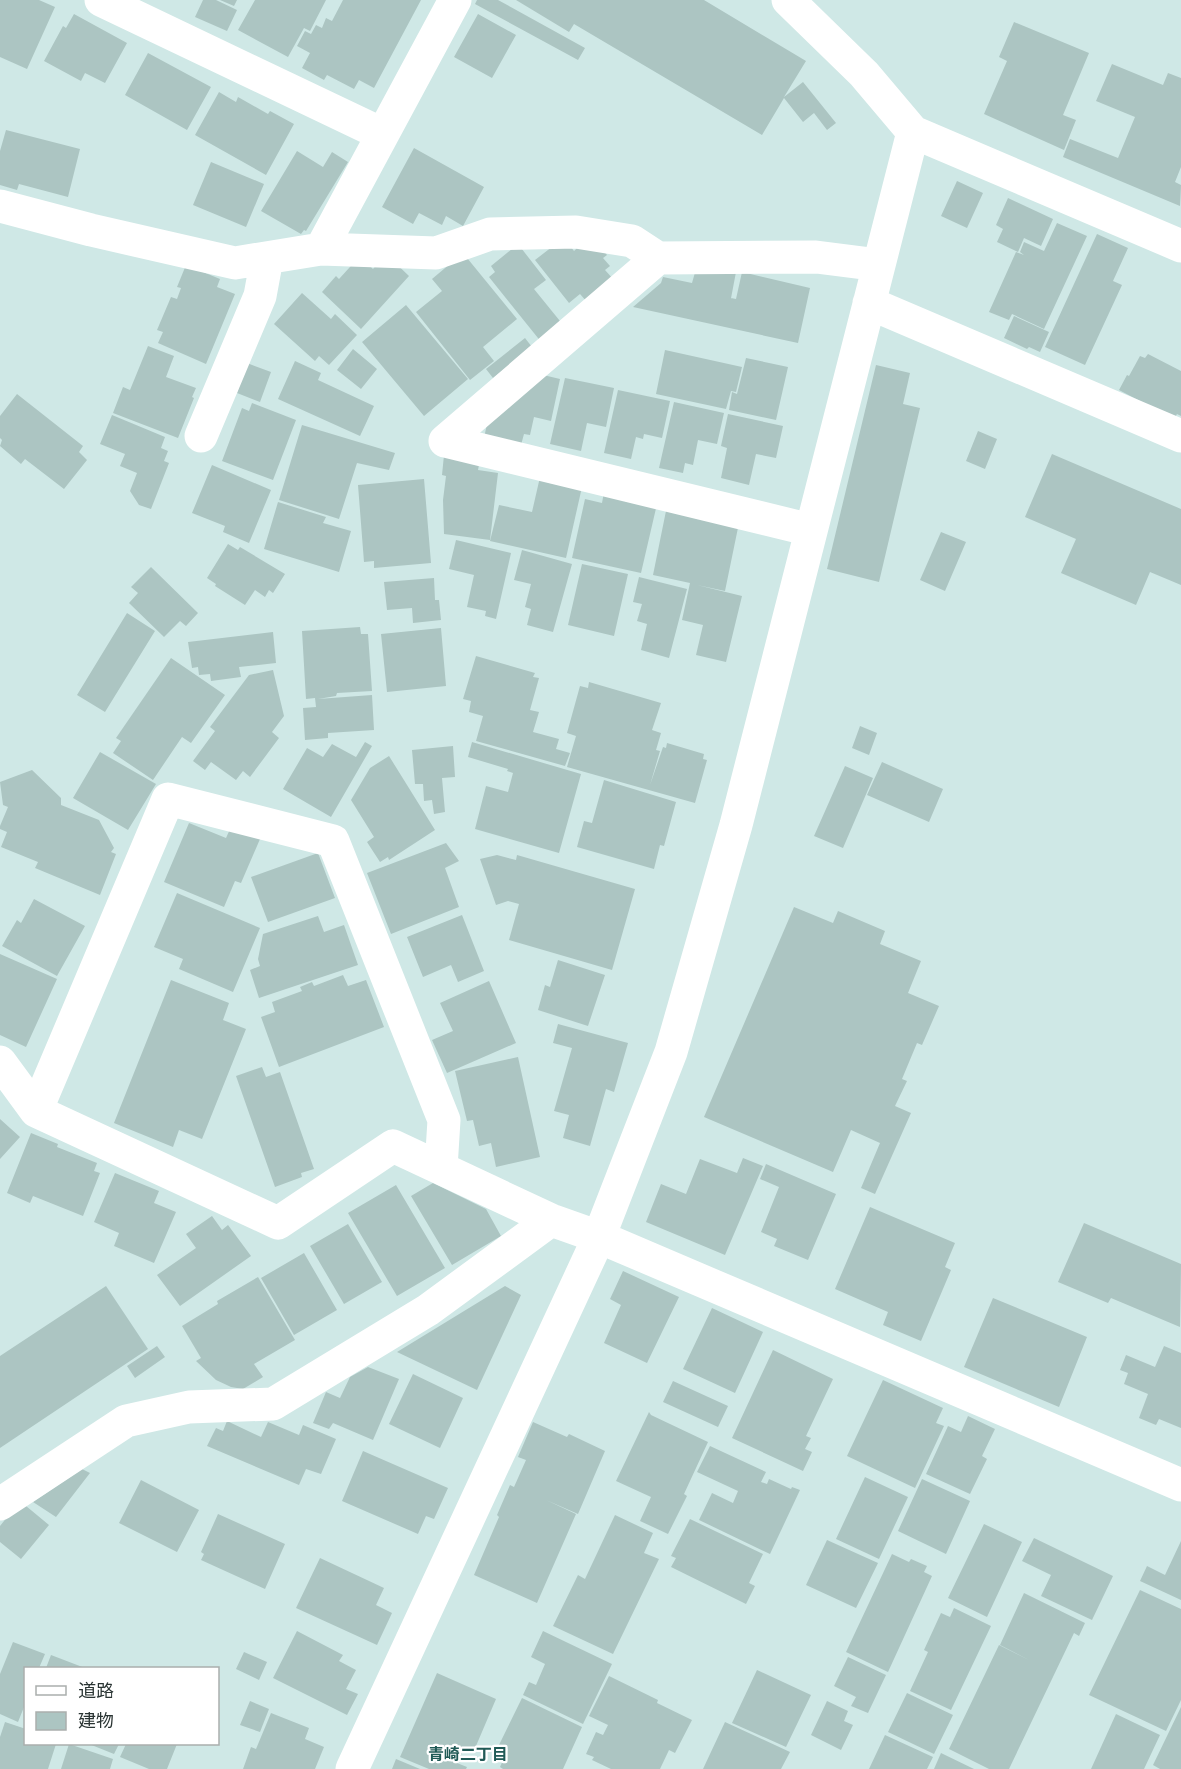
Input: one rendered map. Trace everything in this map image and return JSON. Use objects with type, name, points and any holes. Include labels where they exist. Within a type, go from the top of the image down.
[{"type":"street","points":[[101,0],[382,134]]},
{"type":"street","points":[[321,249],[455,0]]},
{"type":"street","points":[[788,0],[864,74],[913,132],[1181,246]]},
{"type":"street","points":[[352,1769],[599,1237],[671,1052],[736,825],[913,132]]},
{"type":"street","points":[[0,206],[236,263],[321,249],[436,253],[490,234],[576,232],[632,241],[658,258],[816,257],[879,265]]},
{"type":"street","points":[[201,436],[260,296],[267,258]]},
{"type":"street","points":[[658,258],[445,441],[811,530]]},
{"type":"street","points":[[869,303],[1181,436]]},
{"type":"street","points":[[36,1111],[168,799],[333,841],[444,1120],[441,1168]]},
{"type":"street","points":[[0,1062],[36,1111],[278,1223],[393,1146],[550,1220],[599,1237],[1181,1485]]},
{"type":"street","points":[[0,1504],[126,1421],[189,1407],[273,1404],[428,1310],[550,1220]]},
{"type":"building","points":[[0,0],[39,0],[55,7],[27,69],[0,57]]},
{"type":"building","points":[[203,0],[216,0],[237,10],[227,31],[195,17]]},
{"type":"building","points":[[220,0],[237,0],[234,6]]},
{"type":"building","points":[[255,0],[326,0],[310,31],[304,28],[288,57],[238,30]]},
{"type":"building","points":[[343,0],[421,0],[374,88],[359,80],[354,89],[327,75],[324,80],[302,68],[310,53],[297,46],[305,31],[311,34],[316,25],[322,28],[326,18],[332,21]]},
{"type":"building","points":[[477,0],[498,0],[585,48],[578,60],[475,4]]},
{"type":"building","points":[[516,0],[704,0],[806,61],[784,97],[803,82],[836,123],[827,130],[814,113],[803,122],[784,98],[762,135],[574,24],[569,32]]},
{"type":"building","points":[[74,14],[127,43],[105,83],[85,73],[81,81],[44,61],[63,26],[66,28]]},
{"type":"building","points":[[478,14],[516,35],[492,78],[454,57]]},
{"type":"building","points":[[1014,22],[1089,53],[1063,115],[1076,120],[1064,150],[984,114],[1007,61],[999,57]]},
{"type":"building","points":[[148,53],[211,87],[187,130],[125,95]]},
{"type":"building","points":[[1112,64],[1163,85],[1168,73],[1181,78],[1181,167],[1175,182],[1181,185],[1180,206],[1063,157],[1070,139],[1118,158],[1135,117],[1096,101]]},
{"type":"building","points":[[219,92],[236,102],[238,97],[268,114],[270,111],[294,124],[266,175],[195,135]]},
{"type":"building","points":[[6,130],[80,149],[68,197],[19,184],[17,190],[0,185],[0,151]]},
{"type":"building","points":[[414,148],[484,187],[463,226],[446,216],[442,225],[419,213],[413,224],[382,207]]},
{"type":"building","points":[[297,151],[323,167],[332,152],[348,162],[306,231],[304,230],[301,234],[261,211]]},
{"type":"building","points":[[211,162],[264,184],[246,227],[193,205]]},
{"type":"building","points":[[957,181],[983,193],[967,228],[941,216]]},
{"type":"building","points":[[1008,198],[1053,219],[1041,246],[1024,238],[1018,252],[997,242],[1003,229],[996,225]]},
{"type":"building","points":[[1057,223],[1087,236],[1044,329],[1012,314],[1009,320],[989,312],[1016,252],[1024,255],[1020,252],[1024,242],[1044,251]]},
{"type":"building","points":[[1097,234],[1128,248],[1113,281],[1122,285],[1085,365],[1045,347]]},
{"type":"building","points":[[588,238],[594,239],[607,255],[603,258],[610,266],[605,270],[614,280],[587,302],[580,294],[569,303],[535,260],[557,243],[567,242],[574,251]]},
{"type":"building","points":[[518,244],[546,280],[534,289],[564,326],[542,343],[489,277],[495,272],[491,266]]},
{"type":"building","points":[[463,253],[517,319],[483,347],[494,361],[470,380],[416,312],[442,291],[432,279]]},
{"type":"building","points":[[386,254],[409,276],[361,329],[322,292],[336,276],[339,279],[360,256],[373,269]]},
{"type":"building","points":[[186,265],[220,279],[217,287],[235,294],[206,364],[158,343],[163,332],[157,330],[171,297],[177,299],[181,288],[177,287]]},
{"type":"building","points":[[696,269],[736,272],[731,298],[736,299],[742,272],[810,288],[798,343],[633,307],[661,283],[663,277],[692,283]]},
{"type":"building","points":[[302,293],[331,319],[335,314],[357,335],[329,365],[319,356],[315,361],[274,324]]},
{"type":"building","points":[[406,305],[468,379],[424,416],[362,342]]},
{"type":"building","points":[[1014,316],[1049,332],[1040,352],[1029,347],[1027,349],[1004,338]]},
{"type":"building","points":[[525,338],[532,347],[493,378],[486,369]]},
{"type":"building","points":[[148,346],[174,356],[166,377],[196,388],[178,438],[113,413],[123,387],[130,390]]},
{"type":"building","points":[[353,349],[377,369],[361,389],[337,370]]},
{"type":"building","points":[[665,350],[742,367],[736,392],[731,391],[726,409],[656,394]]},
{"type":"building","points":[[1148,354],[1181,371],[1181,416],[1177,414],[1174,419],[1119,390],[1140,356],[1145,358]]},
{"type":"building","points":[[746,358],[788,367],[776,420],[729,410],[732,392],[737,394]]},
{"type":"building","points":[[295,361],[321,373],[318,380],[374,406],[360,436],[278,399]]},
{"type":"building","points":[[247,363],[271,372],[260,402],[237,393]]},
{"type":"building","points":[[876,365],[910,373],[903,404],[920,408],[879,582],[827,569]]},
{"type":"building","points":[[535,373],[560,379],[551,421],[534,417],[530,435],[524,434],[521,445],[484,438],[491,405],[509,408],[512,397]]},
{"type":"building","points":[[565,378],[614,388],[606,427],[587,423],[581,451],[550,444]]},
{"type":"building","points":[[618,390],[670,401],[662,438],[644,434],[643,439],[636,437],[631,459],[604,453]]},
{"type":"building","points":[[17,394],[83,446],[79,452],[87,460],[64,489],[25,459],[21,464],[0,446],[2,440],[0,438],[0,416]]},
{"type":"building","points":[[674,402],[724,413],[717,444],[698,440],[693,465],[685,463],[683,473],[659,468]]},
{"type":"building","points":[[252,403],[296,420],[273,480],[222,461],[242,408],[249,411]]},
{"type":"building","points":[[728,414],[783,426],[776,458],[756,454],[749,485],[721,478],[727,448],[721,446]]},
{"type":"building","points":[[112,415],[165,437],[161,448],[168,451],[164,461],[169,463],[151,509],[139,505],[130,491],[137,473],[120,466],[125,454],[100,444]]},
{"type":"building","points":[[302,425],[395,453],[389,470],[357,463],[339,519],[279,500]]},
{"type":"building","points":[[978,431],[997,439],[985,469],[966,461]]},
{"type":"building","points":[[1052,454],[1181,509],[1181,585],[1150,572],[1136,605],[1061,573],[1076,539],[1025,517]]},
{"type":"building","points":[[444,455],[480,460],[478,470],[498,473],[490,540],[444,534],[443,500],[446,476],[442,475]]},
{"type":"building","points":[[212,465],[271,490],[249,543],[223,532],[225,526],[192,513]]},
{"type":"building","points":[[540,477],[582,487],[566,558],[490,541],[499,505],[532,512]]},
{"type":"building","points":[[424,479],[431,563],[374,568],[374,561],[364,562],[358,485]]},
{"type":"building","points":[[604,492],[657,504],[641,573],[572,558],[585,499],[602,503]]},
{"type":"building","points":[[278,502],[326,517],[323,523],[351,531],[339,572],[264,549]]},
{"type":"building","points":[[667,506],[740,518],[725,591],[697,585],[742,596],[726,662],[696,655],[703,625],[682,620],[690,583],[653,575]]},
{"type":"building","points":[[941,532],[966,542],[945,591],[920,580]]},
{"type":"building","points":[[456,540],[511,553],[496,619],[485,616],[486,611],[467,607],[474,575],[449,569]]},
{"type":"building","points":[[228,544],[238,550],[240,547],[285,574],[273,593],[269,590],[265,597],[255,590],[245,605],[215,586],[216,584],[207,578]]},
{"type":"building","points":[[522,550],[572,564],[553,632],[527,625],[531,609],[525,607],[531,584],[514,580]]},
{"type":"building","points":[[582,564],[628,574],[614,636],[568,625]]},
{"type":"building","points":[[151,567],[198,613],[186,626],[180,621],[164,637],[129,603],[138,593],[131,587]]},
{"type":"building","points":[[639,577],[687,589],[669,658],[641,650],[647,624],[637,621],[642,604],[633,602]]},
{"type":"building","points":[[434,578],[435,600],[439,600],[441,620],[413,623],[412,608],[387,610],[384,582]]},
{"type":"building","points":[[127,613],[155,631],[105,712],[77,695]]},
{"type":"building","points":[[360,627],[361,634],[368,634],[372,691],[337,693],[336,696],[318,699],[372,695],[374,730],[328,733],[328,738],[305,740],[303,708],[316,707],[315,698],[306,699],[302,631]]},
{"type":"building","points":[[441,628],[446,686],[387,692],[381,634]]},
{"type":"building","points":[[273,632],[276,663],[239,667],[241,677],[211,681],[210,674],[199,675],[198,667],[192,668],[188,642]]},
{"type":"building","points":[[476,656],[535,673],[533,677],[539,678],[530,710],[539,712],[533,732],[559,739],[556,749],[570,753],[565,766],[476,741],[483,716],[469,712],[471,701],[463,699]]},
{"type":"building","points":[[171,658],[225,695],[191,743],[182,737],[153,780],[113,753],[121,741],[116,738]]},
{"type":"building","points":[[273,670],[284,716],[272,732],[279,738],[250,777],[243,771],[236,780],[211,762],[205,770],[193,761],[215,731],[210,727],[249,675]]},
{"type":"building","points":[[589,682],[661,703],[652,730],[661,733],[656,750],[660,751],[650,785],[663,747],[666,748],[667,743],[704,754],[703,759],[707,760],[695,803],[567,767],[576,736],[567,733],[580,686],[588,688]]},
{"type":"building","points":[[860,726],[877,733],[869,755],[852,748]]},
{"type":"building","points":[[365,742],[372,746],[331,817],[283,789],[307,748],[323,757],[332,744],[356,757]]},
{"type":"building","points":[[472,742],[581,774],[559,853],[475,829],[486,786],[508,792],[513,773],[507,771],[508,769],[468,757]]},
{"type":"building","points":[[453,746],[455,777],[442,778],[445,812],[434,814],[432,800],[424,801],[423,784],[415,784],[412,750]]},
{"type":"building","points":[[100,752],[156,784],[128,830],[73,798]]},
{"type":"building","points":[[389,756],[435,830],[389,860],[388,857],[380,862],[367,842],[374,837],[351,800],[370,768]]},
{"type":"building","points":[[882,762],[943,789],[929,822],[867,795]]},
{"type":"building","points":[[845,766],[873,778],[843,848],[814,836]]},
{"type":"building","points":[[32,770],[61,798],[61,805],[99,820],[114,848],[111,852],[116,854],[100,895],[35,868],[38,862],[1,847],[7,832],[0,829],[0,826],[8,807],[3,805],[0,782]]},
{"type":"building","points":[[604,780],[676,802],[664,846],[660,845],[654,869],[577,847],[584,821],[592,823]]},
{"type":"building","points":[[189,823],[226,838],[231,827],[260,839],[241,883],[235,881],[224,907],[164,882]]},
{"type":"building","points":[[446,843],[459,861],[445,868],[459,907],[391,934],[367,873]]},
{"type":"building","points":[[318,853],[335,898],[268,922],[251,877]]},
{"type":"building","points":[[497,855],[516,860],[517,855],[635,889],[612,970],[509,940],[519,904],[508,901],[496,905],[480,859]]},
{"type":"building","points":[[177,893],[260,928],[233,992],[179,969],[183,959],[154,947]]},
{"type":"building","points":[[34,899],[85,926],[57,976],[2,946],[17,920],[21,923]]},
{"type":"building","points":[[794,907],[833,923],[838,911],[885,931],[880,944],[921,961],[908,993],[939,1006],[922,1045],[917,1043],[902,1079],[907,1081],[895,1106],[911,1113],[875,1194],[861,1188],[880,1143],[851,1130],[833,1172],[704,1117]]},
{"type":"building","points":[[462,915],[484,971],[458,982],[451,965],[423,977],[407,937]]},
{"type":"building","points":[[318,916],[324,932],[344,925],[358,965],[259,998],[250,970],[260,966],[258,959],[263,934]]},
{"type":"building","points":[[0,954],[57,979],[26,1047],[0,1035]]},
{"type":"building","points":[[558,960],[605,975],[588,1026],[538,1010],[545,985],[550,987]]},
{"type":"building","points":[[343,975],[348,986],[366,980],[384,1027],[279,1067],[261,1017],[275,1012],[272,1002],[302,991],[300,987],[312,982],[314,986]]},
{"type":"building","points":[[171,980],[229,1003],[223,1020],[246,1029],[202,1139],[179,1130],[173,1147],[114,1123]]},
{"type":"building","points":[[489,981],[516,1043],[447,1073],[432,1040],[453,1031],[440,1003]]},
{"type":"building","points":[[558,1024],[628,1043],[614,1092],[606,1089],[590,1146],[563,1138],[569,1115],[554,1111],[572,1048],[553,1043]]},
{"type":"building","points":[[518,1057],[540,1157],[496,1167],[491,1143],[479,1146],[473,1120],[467,1121],[455,1071]]},
{"type":"building","points":[[262,1067],[266,1077],[280,1072],[314,1169],[301,1173],[302,1177],[275,1187],[236,1076]]},
{"type":"building","points":[[0,1119],[20,1137],[0,1159]]},
{"type":"building","points":[[31,1133],[58,1144],[57,1147],[97,1163],[94,1171],[100,1173],[83,1216],[33,1196],[30,1203],[7,1193]]},
{"type":"building","points":[[743,1158],[763,1166],[725,1255],[646,1222],[661,1184],[686,1194],[700,1159],[737,1173]]},
{"type":"building","points":[[766,1164],[836,1194],[808,1260],[774,1246],[777,1239],[761,1232],[779,1187],[760,1179]]},
{"type":"building","points":[[115,1173],[159,1191],[154,1203],[176,1212],[154,1263],[114,1246],[119,1233],[94,1222]]},
{"type":"building","points":[[433,1183],[486,1209],[501,1236],[452,1265],[411,1196]]},
{"type":"building","points":[[396,1185],[445,1268],[397,1296],[348,1213]]},
{"type":"building","points":[[870,1207],[955,1243],[945,1267],[951,1270],[921,1341],[883,1325],[888,1312],[835,1289]]},
{"type":"building","points":[[212,1216],[222,1230],[228,1225],[251,1256],[180,1306],[157,1275],[196,1248],[186,1234]]},
{"type":"building","points":[[1084,1223],[1181,1264],[1180,1327],[1111,1298],[1108,1303],[1058,1282]]},
{"type":"building","points":[[348,1224],[382,1282],[344,1304],[310,1246]]},
{"type":"building","points":[[304,1253],[337,1310],[294,1335],[261,1278]]},
{"type":"building","points":[[623,1271],[679,1297],[647,1363],[604,1343],[621,1305],[610,1299]]},
{"type":"building","points":[[258,1277],[295,1340],[254,1364],[263,1377],[243,1389],[231,1387],[216,1380],[196,1361],[201,1358],[182,1326],[218,1304],[217,1301]]},
{"type":"building","points":[[106,1286],[148,1349],[0,1448],[0,1356]]},
{"type":"building","points":[[505,1286],[521,1295],[477,1390],[397,1352]]},
{"type":"building","points":[[993,1298],[1087,1337],[1059,1407],[964,1367]]},
{"type":"building","points":[[712,1308],[763,1332],[735,1393],[683,1369]]},
{"type":"building","points":[[157,1346],[165,1357],[135,1378],[127,1366]]},
{"type":"building","points":[[1164,1346],[1181,1353],[1181,1428],[1159,1419],[1156,1425],[1139,1418],[1148,1394],[1124,1384],[1128,1373],[1120,1370],[1126,1355],[1155,1367]]},
{"type":"building","points":[[773,1350],[833,1379],[806,1436],[811,1438],[805,1449],[812,1452],[803,1471],[732,1438]]},
{"type":"building","points":[[368,1367],[399,1379],[373,1440],[333,1423],[329,1429],[313,1423],[326,1392],[340,1398],[350,1377]]},
{"type":"building","points":[[413,1374],[463,1398],[440,1448],[389,1424]]},
{"type":"building","points":[[883,1380],[943,1408],[936,1423],[944,1426],[915,1488],[847,1456]]},
{"type":"building","points":[[673,1381],[728,1406],[718,1427],[663,1402]]},
{"type":"building","points":[[649,1412],[708,1442],[684,1494],[687,1496],[668,1534],[640,1521],[651,1497],[616,1481]]},
{"type":"building","points":[[968,1416],[995,1429],[982,1456],[987,1459],[970,1494],[926,1474],[948,1426],[961,1432]]},
{"type":"building","points":[[227,1421],[261,1437],[268,1422],[299,1435],[303,1425],[336,1439],[321,1474],[306,1469],[299,1485],[207,1446],[216,1428],[223,1431]]},
{"type":"building","points":[[533,1422],[567,1437],[569,1434],[605,1451],[578,1514],[546,1500],[576,1514],[537,1603],[474,1575],[510,1485],[514,1487],[526,1460],[518,1457]]},
{"type":"building","points":[[710,1446],[766,1472],[761,1482],[767,1484],[769,1479],[791,1489],[792,1487],[800,1490],[770,1554],[699,1520],[712,1493],[733,1503],[738,1491],[697,1472]]},
{"type":"building","points":[[363,1451],[448,1488],[434,1519],[426,1516],[418,1534],[342,1501]]},
{"type":"building","points":[[82,1469],[90,1473],[56,1517],[33,1502]]},
{"type":"building","points":[[865,1477],[908,1497],[879,1559],[836,1539]]},
{"type":"building","points":[[922,1479],[970,1501],[946,1554],[898,1531]]},
{"type":"building","points":[[141,1480],[199,1510],[177,1552],[119,1523]]},
{"type":"building","points":[[20,1501],[49,1525],[21,1559],[0,1542],[0,1526]]},
{"type":"building","points":[[218,1514],[285,1544],[265,1589],[201,1560],[204,1554],[201,1552]]},
{"type":"building","points":[[615,1515],[653,1533],[644,1553],[659,1559],[613,1654],[553,1626],[578,1575],[585,1579]]},
{"type":"building","points":[[690,1519],[763,1554],[749,1583],[755,1586],[746,1604],[671,1567],[676,1558],[671,1556]]},
{"type":"building","points":[[984,1524],[1022,1542],[987,1617],[948,1598]]},
{"type":"building","points":[[1034,1538],[1113,1576],[1092,1620],[1041,1596],[1051,1575],[1022,1561]]},
{"type":"building","points":[[827,1540],[878,1563],[856,1608],[806,1585]]},
{"type":"building","points":[[1181,1541],[1181,1600],[1140,1581],[1147,1566],[1165,1575]]},
{"type":"building","points":[[892,1554],[909,1562],[911,1559],[927,1566],[924,1572],[932,1576],[888,1672],[846,1652]]},
{"type":"building","points":[[320,1558],[384,1588],[376,1605],[392,1613],[377,1645],[296,1608]]},
{"type":"building","points":[[1140,1590],[1181,1609],[1181,1700],[1166,1731],[1089,1695]]},
{"type":"building","points":[[1024,1593],[1085,1623],[1079,1636],[1074,1633],[1009,1769],[989,1769],[949,1749],[999,1645],[1029,1660],[1000,1645]]},
{"type":"building","points":[[954,1608],[991,1626],[951,1710],[910,1691],[928,1652],[924,1650],[941,1613],[950,1617]]},
{"type":"building","points":[[297,1631],[343,1655],[339,1661],[356,1670],[346,1689],[358,1694],[347,1715],[273,1678]]},
{"type":"building","points":[[543,1631],[612,1664],[583,1724],[523,1695],[529,1682],[536,1685],[545,1664],[531,1657]]},
{"type":"building","points":[[13,1642],[45,1654],[39,1667],[24,1667],[24,1707],[18,1722],[0,1714],[0,1674]]},
{"type":"building","points":[[244,1652],[267,1662],[259,1680],[236,1669]]},
{"type":"building","points":[[51,1655],[82,1667],[46,1667]]},
{"type":"building","points":[[848,1657],[886,1675],[868,1713],[851,1706],[856,1697],[834,1686]]},
{"type":"building","points":[[757,1670],[811,1695],[786,1747],[732,1723]]},
{"type":"building","points":[[437,1673],[496,1699],[473,1753],[464,1749],[457,1763],[467,1767],[466,1769],[429,1769],[400,1757]]},
{"type":"building","points":[[609,1676],[692,1720],[675,1753],[669,1750],[660,1769],[611,1769],[592,1760],[594,1757],[586,1754],[596,1732],[603,1735],[608,1725],[589,1716]]},
{"type":"building","points":[[907,1693],[953,1715],[934,1754],[888,1732]]},
{"type":"building","points":[[522,1698],[582,1727],[563,1769],[503,1769],[500,1767],[508,1749],[499,1745]]},
{"type":"building","points":[[250,1701],[269,1709],[260,1732],[240,1725]]},
{"type":"building","points":[[827,1701],[848,1711],[844,1721],[853,1725],[841,1750],[811,1735]]},
{"type":"building","points":[[1181,1707],[1181,1769],[1160,1769],[1153,1765]]},
{"type":"building","points":[[271,1713],[309,1728],[305,1739],[324,1747],[315,1769],[243,1769],[251,1747],[256,1749]]},
{"type":"building","points":[[1116,1714],[1160,1735],[1144,1769],[1091,1769]]},
{"type":"building","points":[[5,1722],[24,1728],[24,1745],[56,1745],[48,1769],[0,1769],[0,1737]]},
{"type":"building","points":[[725,1722],[790,1752],[781,1769],[703,1769]]},
{"type":"building","points":[[885,1735],[933,1757],[927,1769],[869,1769]]},
{"type":"building","points":[[69,1745],[113,1759],[110,1769],[61,1769]]},
{"type":"building","points":[[92,1745],[118,1745],[114,1754]]},
{"type":"building","points":[[126,1745],[177,1745],[167,1769],[149,1769],[120,1757]]},
{"type":"building","points":[[941,1753],[974,1769],[934,1769]]},
{"type":"building","points":[[396,1759],[420,1769],[392,1769]]},
{"type":"district","name":"青崎二丁目","points":[[468,1754]]}]
